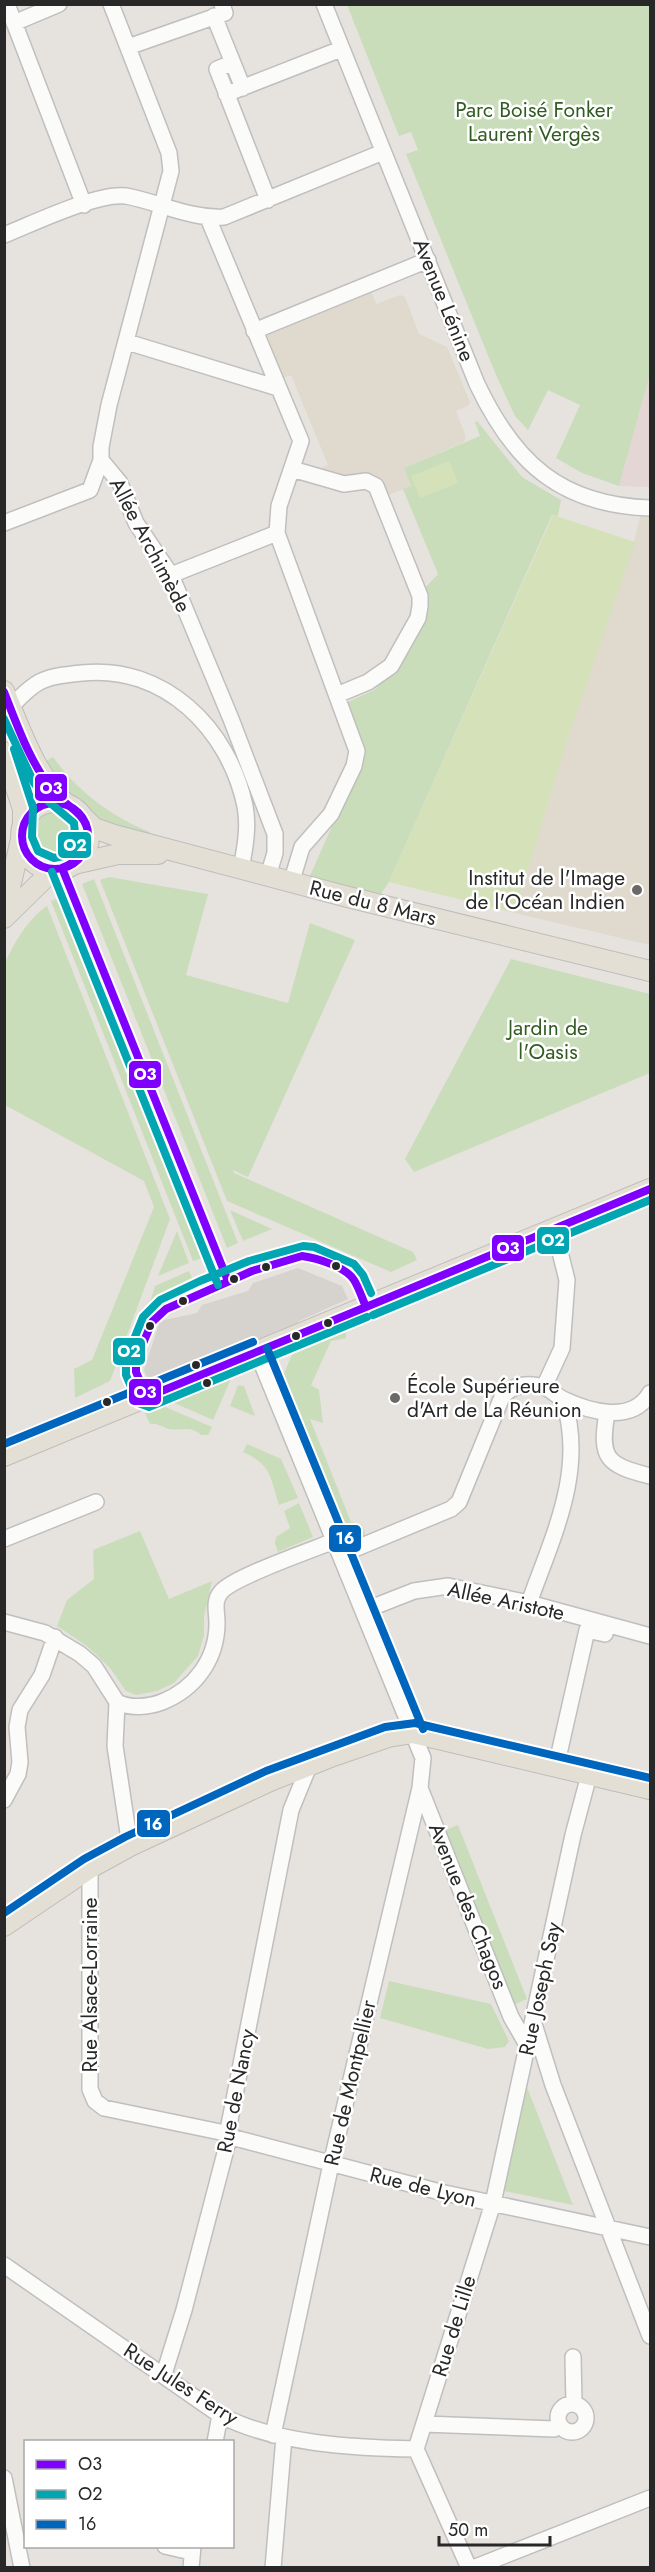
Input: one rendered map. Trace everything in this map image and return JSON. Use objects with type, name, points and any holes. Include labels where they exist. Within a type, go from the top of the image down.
[{"type":"main road","points":[[4,918],[54,870],[74,864],[81,856],[88,837],[83,817],[65,803],[43,777],[8,699]]},
{"type":"main road","points":[[4,752],[23,809],[24,848],[35,863],[54,870]]},
{"type":"main road","points":[[4,904],[9,892],[27,816],[44,803],[65,803]]},
{"type":"main road","name":"Rue du 8 Mars","points":[[83,817],[94,828],[241,870],[651,971]]},
{"type":"main road","name":"Rue du 8 Mars","points":[[74,864],[118,854],[150,854],[202,859]]},
{"type":"main road","points":[[4,1456],[651,1189]]},
{"type":"main road","points":[[8,1919],[130,1846],[270,1781],[388,1737],[412,1733],[651,1789]]},
{"type":"street","points":[[7,4],[84,205]]},
{"type":"street","points":[[15,23],[59,4]]},
{"type":"street","name":"Allée Archimède","points":[[111,4],[171,162],[169,182],[109,405],[101,447],[101,460],[120,483],[136,523],[171,575],[231,718],[275,834],[275,852],[268,876]]},
{"type":"street","name":"Avenue Lénine","points":[[324,4],[490,411],[502,432],[521,455],[544,475],[574,492],[610,504],[651,508]]},
{"type":"street","points":[[128,47],[218,10],[232,63],[243,88]]},
{"type":"street","points":[[226,94],[341,49]]},
{"type":"street","points":[[232,63],[217,69],[268,200]]},
{"type":"street","points":[[4,235],[105,196],[114,195],[208,218],[224,217],[383,152]]},
{"type":"street","points":[[208,218],[301,441],[279,506],[277,533],[355,744],[356,759],[331,814],[302,847],[291,883]]},
{"type":"street","points":[[254,331],[428,260]]},
{"type":"street","points":[[127,342],[278,388]]},
{"type":"street","points":[[4,523],[90,490],[101,460]]},
{"type":"street","points":[[292,469],[344,484],[366,481],[376,486],[420,596],[418,618],[391,666],[368,682],[337,694]]},
{"type":"street","points":[[171,575],[277,533]]},
{"type":"street","points":[[8,699],[52,676],[98,672],[131,677],[158,687],[184,702],[207,724],[223,749],[235,775],[245,806],[246,825],[241,870]]},
{"type":"street","points":[[544,1387],[562,1348],[567,1280],[554,1228]]},
{"type":"street","name":"Rue de Montpellier","points":[[257,1352],[423,1758],[420,1788],[331,2164],[279,2436],[273,2568]]},
{"type":"street","points":[[117,1702],[133,1706],[158,1703],[177,1694],[195,1680],[206,1666],[213,1650],[217,1622],[216,1602],[219,1595],[238,1580],[451,1509],[459,1502],[502,1397],[508,1389],[518,1385],[544,1387],[563,1399],[606,1413],[620,1414],[631,1411],[646,1401],[651,1393]]},
{"type":"street","points":[[529,1603],[560,1520],[570,1479],[571,1438],[563,1399]]},
{"type":"street","points":[[606,1413],[604,1440],[606,1453],[621,1469],[651,1476]]},
{"type":"street","points":[[4,1539],[96,1502]]},
{"type":"street","name":"Allée Aristote","points":[[363,1611],[430,1587],[448,1586],[529,1603],[651,1636]]},
{"type":"street","points":[[4,1622],[55,1637],[94,1666],[117,1702],[115,1746],[130,1846]]},
{"type":"street","points":[[556,1767],[587,1630],[629,1640]]},
{"type":"street","points":[[4,1800],[18,1774],[20,1762],[16,1727],[20,1710],[42,1675],[55,1637]]},
{"type":"street","name":"Rue de Nancy","points":[[164,2374],[184,2310],[230,2134],[229,2125],[293,1804],[309,1766]]},
{"type":"street","name":"Rue Joseph Say","points":[[493,2204],[573,1835],[590,1775]]},
{"type":"street","points":[[270,1781],[281,1784],[293,1804]]},
{"type":"street","name":"Avenue des Chagos","points":[[420,1788],[511,2017],[553,2085]]},
{"type":"street","name":"Rue Alsace-Lorraine","points":[[90,1868],[90,2089],[95,2101]]},
{"type":"street","name":"Avenue des Chagos","points":[[533,2017],[538,2041],[553,2085],[607,2227],[647,2318],[651,2336]]},
{"type":"street","name":"Rue de Lyon","points":[[95,2101],[115,2112],[230,2134],[235,2138],[331,2164],[493,2204],[651,2237]]},
{"type":"street","name":"Rue de Lille","points":[[416,2449],[493,2204]]},
{"type":"street","name":"Rue Jules Ferry","points":[[4,2265],[220,2415],[236,2423],[279,2436],[416,2449]]},
{"type":"street","points":[[573,2357],[574,2404]]},
{"type":"street","points":[[574,2404],[585,2412],[584,2425],[572,2432],[560,2426],[557,2417],[561,2408],[574,2404]]},
{"type":"street","points":[[215,2440],[220,2415]]},
{"type":"street","points":[[424,2424],[554,2429],[560,2426]]},
{"type":"street","points":[[416,2449],[469,2568]]},
{"type":"street","points":[[4,2478],[14,2517],[22,2568]]},
{"type":"street","points":[[473,2568],[651,2498]]},
{"type":"street","points":[[168,2548],[192,2555]]},
{"type":"shaded area","points":[[371,291],[376,304],[400,295],[405,297],[419,334],[447,347],[470,402],[468,406],[456,411],[466,437],[464,442],[404,468],[411,486],[387,496],[380,480],[362,474],[346,481],[322,474],[319,469],[328,465],[291,375],[280,379],[263,334]]},
{"type":"shaded area","points":[[650,374],[650,487],[619,486],[623,471]]},
{"type":"shaded area","points":[[641,514],[650,514],[650,945],[515,913],[568,738],[634,542]]},
{"type":"shaded area","points":[[298,1268],[342,1286],[348,1299],[299,1321],[294,1330],[151,1387],[144,1370],[160,1321],[197,1313],[202,1305],[248,1291],[253,1283]]},
{"type":"green space","name":"Parc Boisé Fonker Laurent Vergès","points":[[347,5],[650,5],[650,374],[619,486],[582,473],[556,458],[580,405],[548,390],[528,430],[515,416],[406,154],[418,150],[411,132],[399,136]]},
{"type":"green space","points":[[477,421],[522,477],[561,500],[558,516],[552,515],[389,882],[380,895],[309,878],[364,754],[346,703],[374,690],[394,671],[424,621],[428,606],[426,587],[438,574],[403,489],[411,486],[404,468],[480,436],[475,422]]},
{"type":"green space","points":[[449,461],[458,483],[420,498],[411,476]]},
{"type":"green space","points":[[553,515],[635,542],[568,738],[515,913],[389,882]]},
{"type":"green space","points":[[53,757],[73,781],[96,802],[122,819],[150,832],[148,839],[108,828],[85,813],[63,789],[44,762]]},
{"type":"green space","points":[[30,766],[52,794],[29,805],[19,771]]},
{"type":"green space","points":[[50,809],[60,809],[74,816],[81,835],[74,854],[60,861],[50,861],[40,857],[33,850],[29,840],[29,830],[33,820],[40,813]]},
{"type":"green space","points":[[109,877],[208,894],[186,975],[288,1003],[310,923],[355,940],[248,1177],[233,1170],[234,1173],[413,1252],[417,1260],[391,1272],[227,1201],[100,880]]},
{"type":"green space","points":[[94,879],[238,1243],[227,1248],[82,884]]},
{"type":"green space","points":[[62,897],[205,1257],[193,1261],[51,901]]},
{"type":"green space","points":[[47,906],[170,1219],[110,1381],[75,1398],[74,1369],[92,1360],[154,1207],[144,1181],[5,1105],[5,963],[22,932]]},
{"type":"green space","name":"Jardin de l'Oasis","points":[[511,959],[650,994],[650,1073],[414,1172],[405,1159]]},
{"type":"green space","points":[[230,1210],[272,1229],[243,1241]]},
{"type":"green space","points":[[177,1231],[189,1263],[158,1276]]},
{"type":"green space","points":[[189,1271],[196,1287],[149,1306],[155,1286]]},
{"type":"green space","points":[[346,1328],[346,1338],[331,1341],[311,1385],[319,1390],[323,1423],[310,1419],[351,1522],[362,1525],[365,1533],[363,1538],[353,1542],[283,1376],[293,1352]]},
{"type":"green space","points":[[231,1379],[213,1420],[172,1402]]},
{"type":"green space","points":[[238,1385],[244,1386],[255,1416],[230,1406]]},
{"type":"green space","points":[[163,1406],[212,1427],[208,1435],[201,1435],[190,1429],[169,1429],[150,1424],[145,1413]]},
{"type":"green space","points":[[247,1444],[281,1459],[298,1498],[279,1505],[265,1467],[243,1452]]},
{"type":"green space","points":[[299,1503],[313,1537],[278,1552],[276,1537],[290,1528],[284,1511]]},
{"type":"green space","points":[[140,1531],[169,1599],[212,1581],[204,1617],[204,1635],[198,1656],[174,1683],[157,1691],[136,1695],[126,1691],[110,1668],[87,1646],[57,1626],[67,1600],[94,1579],[93,1550]]},
{"type":"green space","points":[[458,1825],[527,1999],[513,2005],[443,1831]]},
{"type":"green space","points":[[389,1981],[491,2004],[509,2041],[505,2047],[488,2049],[380,2018]]},
{"type":"green space","points":[[527,2087],[573,2205],[504,2191]]},
{"type":"transit line","name":"O3","points":[[4,692],[38,769],[54,792],[80,815],[87,827],[88,840],[84,851],[72,863],[62,868]]},
{"type":"transit line","name":"O2","points":[[4,719],[34,783],[49,802],[74,823],[76,843],[68,855],[54,858],[38,851],[32,837],[33,807],[14,749]]},
{"type":"transit line","name":"O3","points":[[48,803],[62,803],[74,808],[83,817],[88,836],[86,849],[79,860],[62,869],[48,869],[36,864],[27,855],[22,843],[22,829],[27,817],[36,808],[48,803]]},
{"type":"transit line","name":"O3","points":[[62,868],[228,1281]]},
{"type":"transit line","name":"O2","points":[[52,872],[218,1285]]},
{"type":"transit line","name":"O3","points":[[366,1307],[650,1189]]},
{"type":"transit line","name":"O2","points":[[373,1315],[650,1200]]},
{"type":"transit line","name":"O2","points":[[367,1317],[149,1407],[138,1403],[126,1375],[126,1359],[143,1317],[160,1300],[249,1261],[303,1246],[314,1247],[354,1264],[363,1275],[371,1293]]},
{"type":"transit line","name":"O3","points":[[302,1256],[331,1264],[345,1271],[354,1280],[366,1307],[147,1397],[136,1372],[136,1360],[152,1322],[166,1309],[252,1271],[302,1256]]},
{"type":"transit line","name":"16","points":[[4,1444],[253,1342]]},
{"type":"transit line","name":"16","points":[[267,1348],[423,1729]]},
{"type":"transit line","name":"16","points":[[4,1913],[84,1859],[125,1837],[266,1771],[385,1727],[415,1723],[650,1778]]},
{"type":"place","name":"Institut de l'Image de l'Océan Indien","points":[[637,890]]},
{"type":"place","name":"École Supérieure d'Art de La Réunion","points":[[395,1398]]}]
